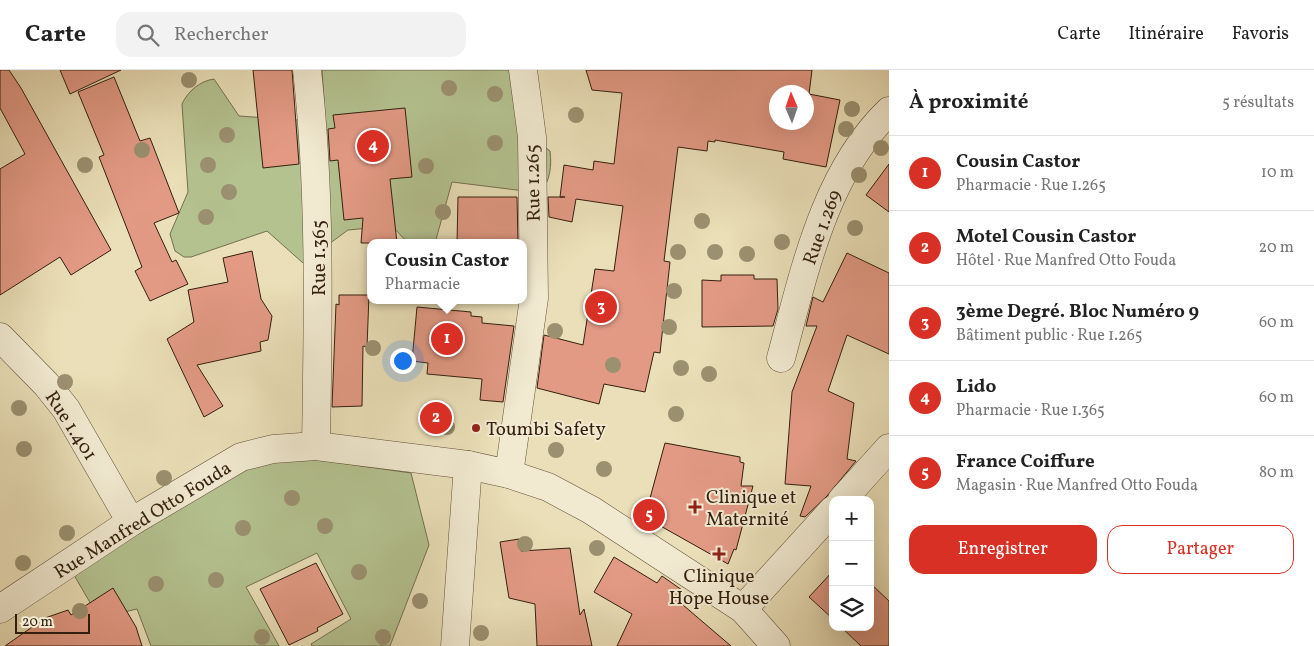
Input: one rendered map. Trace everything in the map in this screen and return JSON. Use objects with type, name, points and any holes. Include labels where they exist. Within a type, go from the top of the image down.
[{"type":"street","name":"Rue 1.365","points":[[308,70],[318,191],[319,275],[316,446]]},
{"type":"street","name":"Rue 1.265","points":[[509,474],[534,298],[532,137],[523,70]]},
{"type":"street","name":"Rue 1.269","points":[[781,358],[809,255],[836,183],[880,120],[889,111]]},
{"type":"street","name":"Rue 1.401","points":[[0,337],[46,384],[66,409],[131,522]]},
{"type":"street","name":"Rue Manfred Otto Fouda","points":[[0,609],[131,522],[241,457],[273,449],[316,446],[468,465],[509,474],[548,487],[591,510],[743,609],[776,646]]},
{"type":"street","points":[[846,496],[889,448]]},
{"type":"street","points":[[455,646],[468,465]]},
{"type":"street","points":[[743,609],[829,514]]},
{"type":"green space","points":[[322,70],[535,70],[532,137],[550,151],[550,173],[541,193],[452,182],[436,239],[404,239],[392,226],[348,230],[303,263],[267,231],[191,257],[184,257],[175,251],[170,234],[188,192],[182,104],[195,87],[214,79],[239,116],[297,120],[324,100]]},
{"type":"green space","points":[[298,457],[411,473],[429,545],[390,646],[312,646],[311,644],[351,619],[317,553],[246,587],[279,646],[151,646],[137,609],[99,618],[74,575],[237,467]]},
{"type":"building","points":[[0,70],[9,70],[21,88],[111,250],[71,275],[60,257],[0,295],[0,169],[25,154],[0,108]]},
{"type":"building","points":[[60,70],[121,70],[70,94]]},
{"type":"building","points":[[253,70],[292,70],[299,164],[263,168]]},
{"type":"building","points":[[586,70],[812,70],[810,85],[769,85],[769,130],[814,130],[814,95],[840,100],[826,167],[783,159],[784,152],[715,140],[715,142],[708,141],[707,151],[678,147],[664,261],[670,262],[660,353],[654,352],[645,392],[604,384],[599,404],[537,388],[544,335],[583,345],[595,269],[614,271],[623,206],[576,199],[572,222],[549,217],[548,197],[560,197],[564,165],[593,170],[594,161],[614,164],[622,93],[592,90]]},
{"type":"building","points":[[114,77],[140,141],[150,138],[179,213],[154,223],[172,262],[176,260],[188,284],[150,301],[135,271],[142,267],[99,157],[104,155],[78,92]]},
{"type":"building","points":[[405,108],[412,177],[390,179],[397,239],[367,239],[367,243],[361,243],[363,218],[344,220],[338,160],[330,161],[328,129],[335,128],[333,115]]},
{"type":"building","points":[[889,164],[889,212],[866,195]]},
{"type":"building","points":[[458,197],[517,197],[518,239],[457,239]]},
{"type":"building","points":[[252,251],[261,299],[272,316],[268,340],[260,342],[261,351],[197,365],[223,406],[204,417],[167,339],[194,322],[188,290],[228,282],[223,258]]},
{"type":"building","points":[[847,253],[889,273],[889,354],[847,335],[828,391],[854,403],[847,459],[856,461],[827,496],[805,517],[800,516],[811,486],[785,484],[792,392],[817,326],[806,326],[813,297],[823,302]]},
{"type":"building","points":[[721,275],[754,275],[754,279],[777,279],[778,309],[773,326],[702,327],[702,280],[721,281]]},
{"type":"building","points":[[339,295],[367,295],[367,304],[369,304],[367,347],[363,346],[362,406],[332,407],[336,304],[339,305]]},
{"type":"building","points":[[417,307],[471,312],[471,316],[482,317],[482,323],[514,326],[503,402],[480,400],[482,379],[427,374],[428,363],[412,361]]},
{"type":"building","name":"Clinique et Maternité","points":[[665,443],[740,457],[740,462],[744,463],[741,486],[753,486],[736,550],[734,549],[728,564],[657,524],[660,517],[646,513]]},
{"type":"building","points":[[519,539],[521,551],[570,548],[580,615],[584,609],[592,646],[537,646],[535,604],[509,598],[500,542]]},
{"type":"building","points":[[614,557],[657,583],[662,576],[682,590],[676,599],[731,646],[617,646],[632,614],[594,592]]},
{"type":"building","points":[[316,563],[343,614],[317,628],[318,631],[289,645],[260,589]]},
{"type":"building","points":[[829,575],[829,615],[809,597]]},
{"type":"building","points":[[874,587],[889,601],[889,646],[861,646],[845,631],[874,631]]},
{"type":"building","points":[[113,588],[136,627],[142,646],[5,646],[45,618],[68,610],[71,615]]},
{"type":"place","name":"Lido","points":[[373,146]]},
{"type":"place","name":"3ème Degré. Bloc Numéro 9","points":[[601,307]]},
{"type":"place","name":"Cousin Castor","points":[[447,339]]},
{"type":"place","name":"Motel Cousin Castor","points":[[436,418]]},
{"type":"place","name":"Toumbi Safety","points":[[476,428]]},
{"type":"place","name":"Clinique et Maternité","points":[[695,507]]},
{"type":"place","name":"France Coiffure","points":[[649,515]]},
{"type":"place","name":"Clinique Hope House","points":[[719,554]]}]
